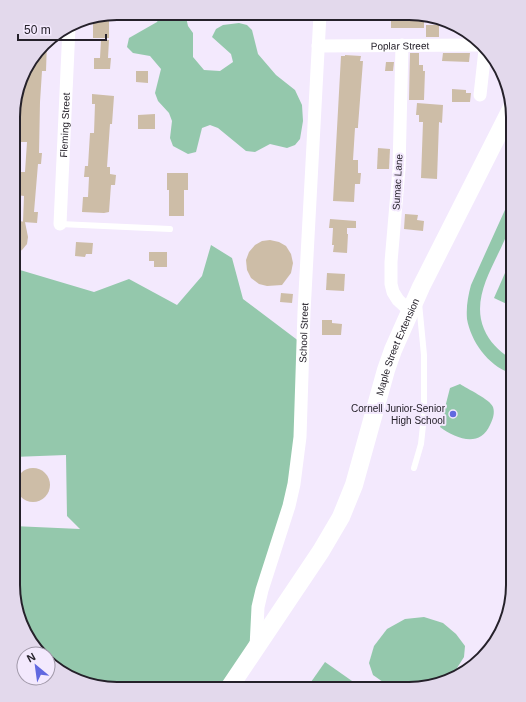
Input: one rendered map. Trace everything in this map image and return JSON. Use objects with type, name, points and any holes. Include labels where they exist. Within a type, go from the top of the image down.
[{"type":"street","name":"School Street","points":[[256,647],[258,607],[294,484],[300,437],[304,312],[320,20]]},
{"type":"street","name":"Fleming Street","points":[[60,224],[69,33]]},
{"type":"street","name":"Sumac Lane","points":[[402,45],[399,169],[390,278],[393,292],[398,300],[410,311]]},
{"type":"street","name":"Poplar Street","points":[[318,46],[474,45]]},
{"type":"street","points":[[480,95],[484,56]]},
{"type":"street","name":"Maple Street Extension","points":[[233,682],[321,551],[341,517],[354,485],[386,370],[400,332],[418,293],[506,119]]},
{"type":"lane","points":[[60,224],[170,229]]},
{"type":"lane","points":[[414,468],[421,444],[424,416],[424,355],[418,293]]},
{"type":"green space","points":[[158,20],[187,20],[188,26],[193,33],[193,57],[204,70],[220,71],[233,62],[231,54],[212,37],[216,29],[223,25],[239,23],[247,25],[252,30],[258,54],[276,75],[295,90],[302,105],[303,121],[300,139],[295,145],[287,148],[270,144],[255,152],[246,151],[218,128],[210,125],[202,128],[196,152],[188,154],[173,146],[170,138],[172,121],[169,113],[158,101],[155,93],[161,69],[150,56],[133,53],[127,47],[129,38]]},
{"type":"green space","points":[[506,208],[506,237],[485,283],[480,306],[484,329],[489,339],[506,355],[506,372],[489,360],[472,336],[467,319],[471,285]]},
{"type":"green space","points":[[211,245],[232,258],[243,299],[304,345],[300,437],[262,590],[256,647],[233,682],[117,682],[92,679],[80,675],[56,660],[56,646],[42,646],[30,628],[22,604],[20,591],[20,526],[80,529],[67,516],[66,455],[20,457],[20,270],[94,292],[129,279],[177,305],[202,276]]},
{"type":"green space","points":[[506,271],[506,304],[494,298]]},
{"type":"green space","points":[[460,384],[488,401],[493,407],[494,412],[492,420],[486,432],[480,437],[474,439],[460,438],[440,427],[450,388]]},
{"type":"green space","points":[[424,617],[443,623],[456,634],[465,646],[464,657],[456,670],[440,677],[409,682],[383,682],[373,675],[369,663],[374,646],[387,629],[405,619]]},
{"type":"green space","points":[[325,662],[353,682],[311,682]]},
{"type":"building","points":[[391,20],[424,21],[424,28],[391,28]]},
{"type":"building","points":[[109,21],[109,38],[93,38],[93,23]]},
{"type":"building","points":[[426,25],[439,25],[439,37],[426,37]]},
{"type":"building","points":[[101,40],[109,40],[108,58],[111,58],[110,69],[94,69],[94,58],[100,58]]},
{"type":"building","points":[[47,50],[46,71],[42,71],[40,102],[39,153],[42,153],[41,164],[38,164],[34,212],[38,212],[37,223],[23,222],[24,196],[20,195],[20,172],[25,172],[27,142],[20,142],[23,92],[27,80],[36,63]]},
{"type":"building","points":[[410,53],[419,53],[419,65],[423,65],[423,71],[425,71],[424,100],[409,100]]},
{"type":"building","points":[[443,53],[470,53],[469,62],[442,61]]},
{"type":"building","points":[[341,56],[361,56],[360,61],[363,61],[358,128],[355,128],[353,160],[358,160],[358,173],[361,173],[360,184],[355,184],[354,202],[333,201]]},
{"type":"building","points":[[386,62],[394,62],[393,71],[385,71]]},
{"type":"building","points":[[136,71],[148,71],[148,83],[136,82]]},
{"type":"building","points":[[452,89],[466,90],[466,93],[471,93],[470,102],[452,102]]},
{"type":"building","points":[[92,94],[114,96],[112,124],[110,124],[107,167],[110,167],[110,174],[116,175],[115,185],[111,185],[109,212],[104,213],[82,212],[83,197],[88,197],[89,177],[84,177],[85,166],[88,166],[90,133],[94,133],[95,104],[92,104]]},
{"type":"building","points":[[417,103],[443,105],[442,123],[439,122],[437,179],[421,178],[423,122],[419,122],[419,115],[416,115]]},
{"type":"building","points":[[155,114],[155,129],[138,129],[138,115]]},
{"type":"building","points":[[378,148],[390,149],[389,169],[377,169]]},
{"type":"building","points":[[167,173],[188,173],[188,190],[184,190],[184,216],[169,216],[169,190],[167,190]]},
{"type":"building","points":[[405,214],[418,215],[417,220],[424,221],[423,231],[404,229]]},
{"type":"building","points":[[330,219],[356,221],[356,228],[347,228],[347,253],[333,252],[333,228],[329,228]]},
{"type":"building","points":[[20,221],[25,222],[28,237],[27,244],[20,251]]},
{"type":"building","points":[[270,240],[279,242],[286,246],[291,254],[293,263],[291,273],[282,285],[267,286],[259,284],[251,278],[247,270],[246,260],[249,252],[255,245],[262,241]]},
{"type":"building","points":[[76,242],[93,243],[92,254],[86,254],[85,257],[75,256]]},
{"type":"building","points":[[149,252],[167,252],[167,267],[154,267],[154,261],[149,261]]},
{"type":"building","points":[[327,273],[345,274],[344,291],[326,290]]},
{"type":"building","points":[[281,293],[293,294],[292,303],[280,302]]},
{"type":"building","points":[[322,320],[332,320],[332,323],[342,324],[341,335],[322,335]]},
{"type":"building","points":[[26,469],[40,469],[47,475],[50,482],[49,492],[40,501],[26,501],[20,496],[20,474]]},
{"type":"place","name":"Cornell Junior-Senior High School","points":[[453,414]]}]
